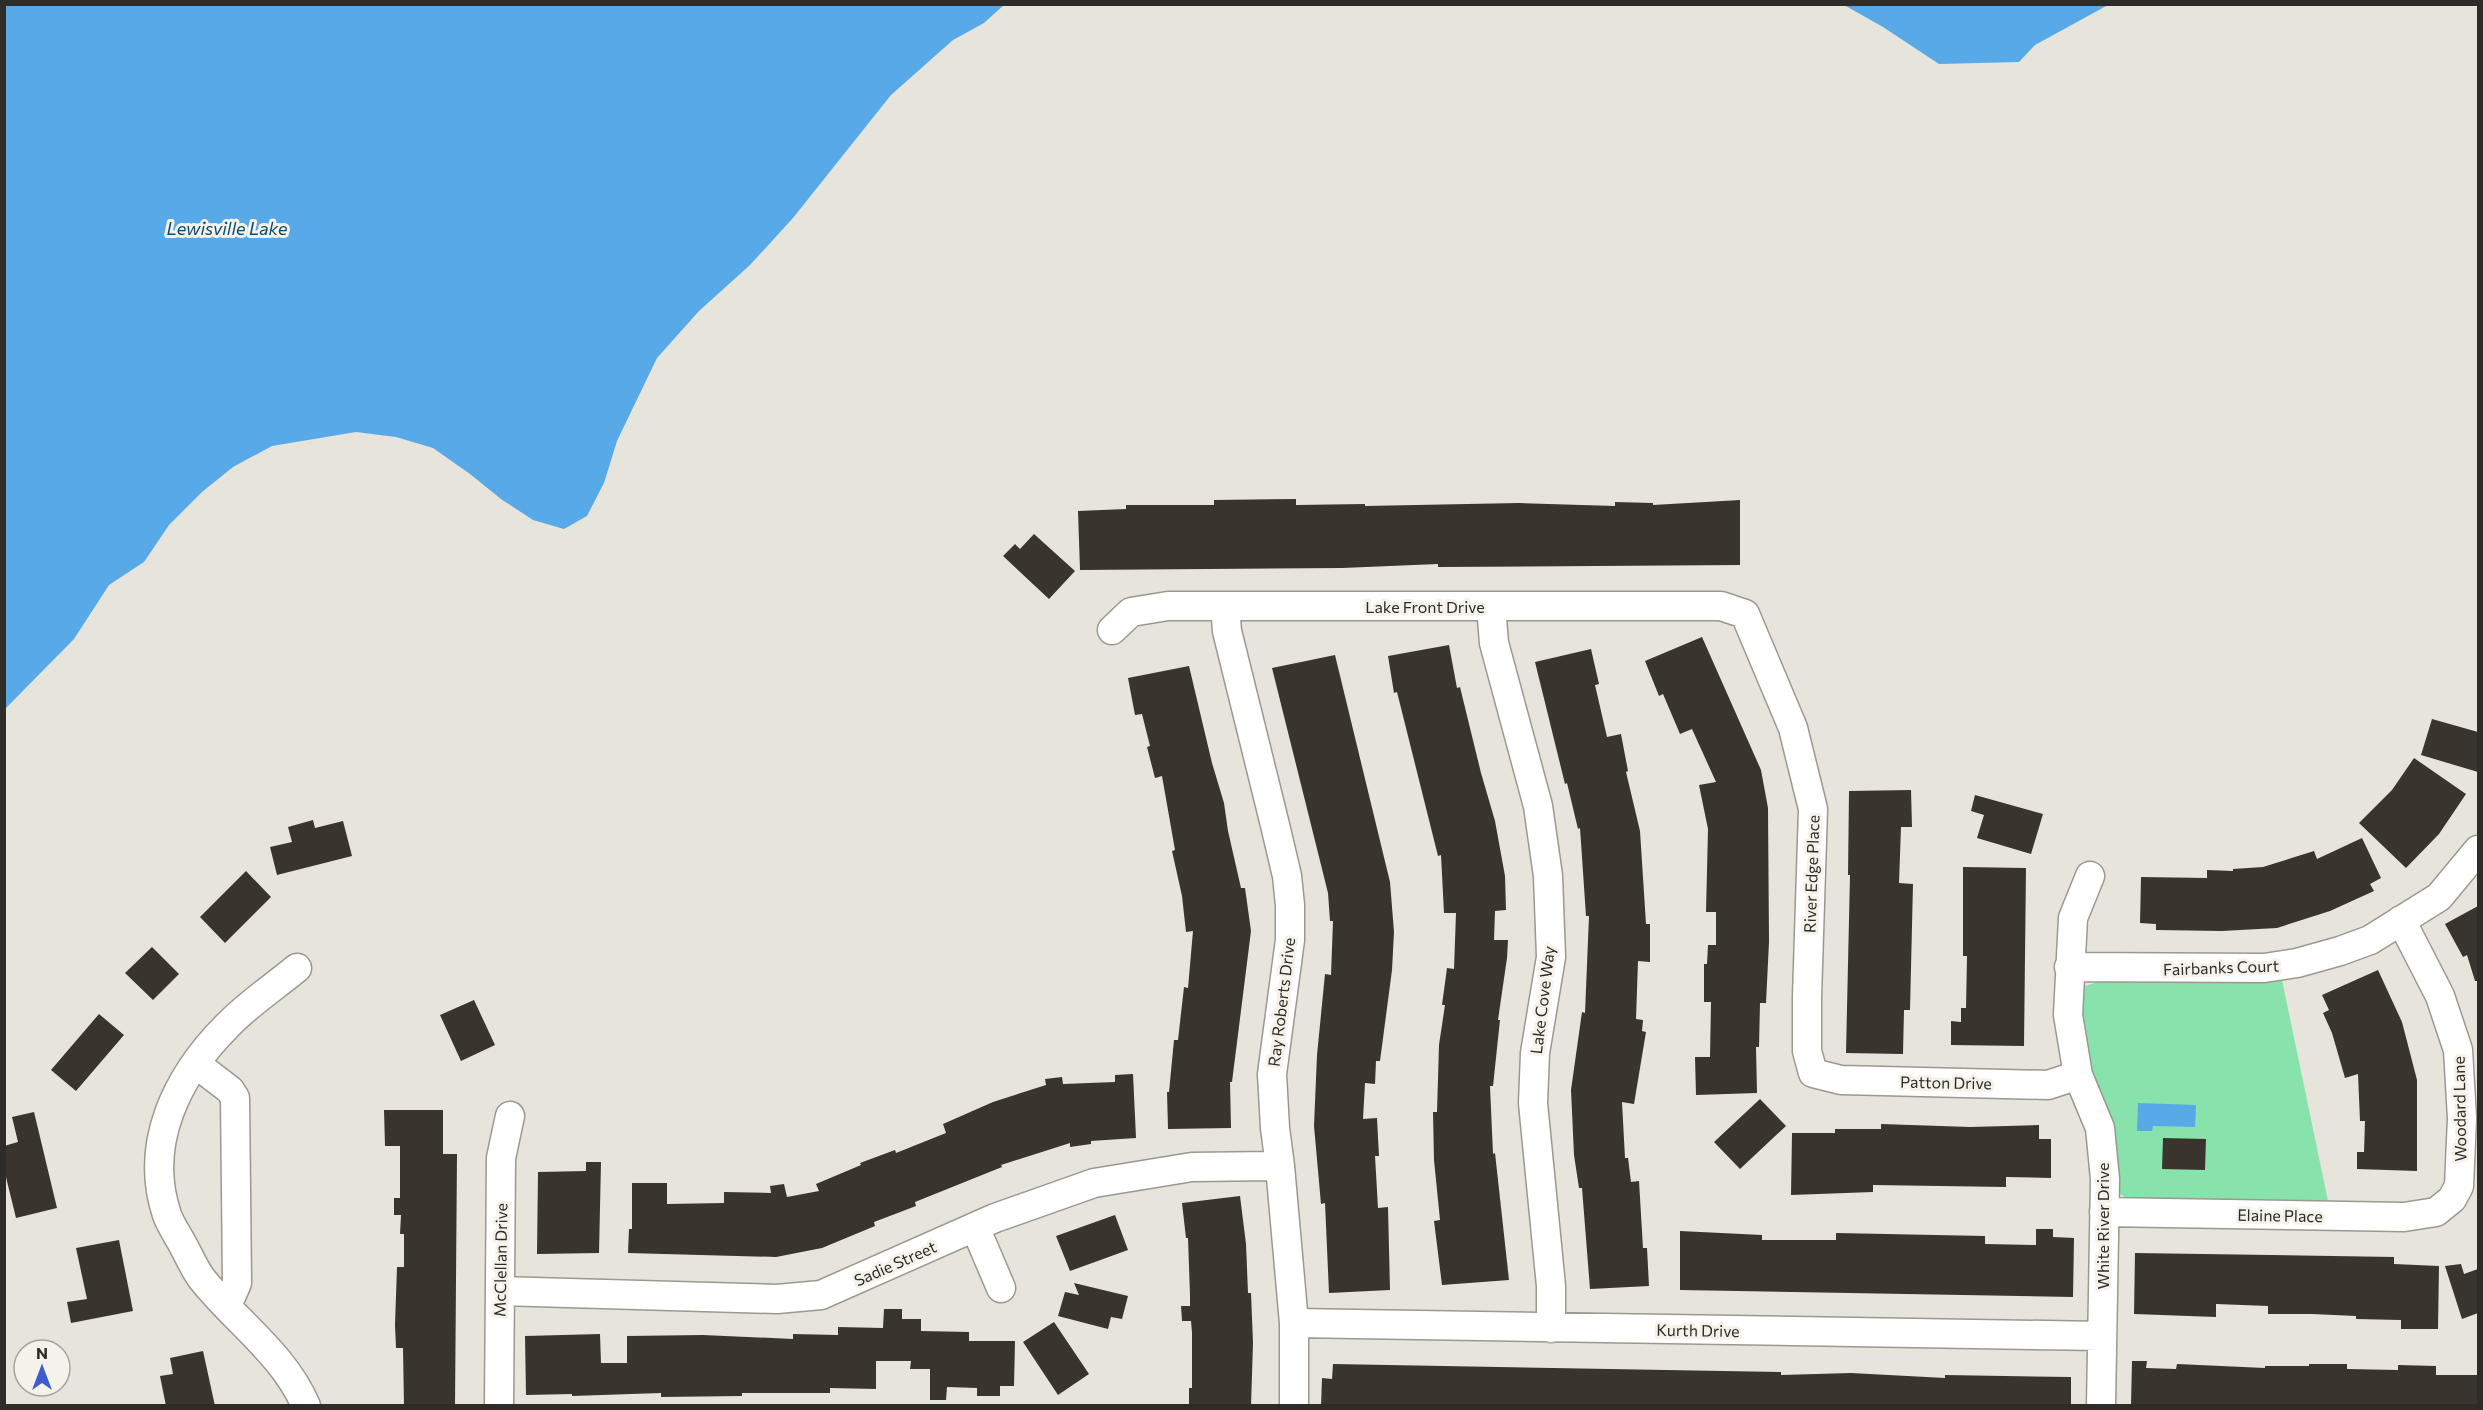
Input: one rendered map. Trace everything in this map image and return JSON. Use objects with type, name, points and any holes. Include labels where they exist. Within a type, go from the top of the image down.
[{"type":"street","name":"Lake Front Drive","points":[[1112,630],[1131,612],[1168,606],[1721,606],[1744,614]]},
{"type":"street","name":"Ray Roberts Drive","points":[[1225,606],[1227,631],[1280,846],[1290,905],[1290,940],[1272,1074],[1294,1323],[1294,1406]]},
{"type":"street","name":"Lake Cove Way","points":[[1491,606],[1494,643],[1538,806],[1548,876],[1551,957],[1535,1053],[1533,1103],[1551,1286],[1551,1328]]},
{"type":"street","name":"River Edge Place","points":[[1744,614],[1793,728],[1813,809],[1807,1051],[1813,1073]]},
{"type":"street","name":"Fairbanks Court","points":[[2069,967],[2201,969],[2275,967],[2340,951],[2370,940],[2439,897],[2478,850]]},
{"type":"street","name":"White River Drive","points":[[2090,876],[2073,918],[2068,1015],[2078,1075],[2100,1128],[2105,1179],[2101,1406]]},
{"type":"street","name":"Woodard Lane","points":[[2401,921],[2440,996],[2458,1050],[2462,1129],[2459,1186],[2452,1199]]},
{"type":"street","points":[[297,968],[227,1025],[176,1093],[159,1145],[159,1180],[168,1216],[201,1278],[279,1361],[301,1394],[306,1406]]},
{"type":"street","points":[[196,1064],[230,1090],[235,1098],[237,1283],[227,1306]]},
{"type":"street","name":"Patton Drive","points":[[1813,1073],[1841,1080],[2048,1085],[2078,1075]]},
{"type":"street","name":"McClellan Drive","points":[[499,1406],[501,1158],[510,1116]]},
{"type":"street","name":"Sadie Street","points":[[500,1292],[777,1299],[821,1295],[995,1218],[1094,1183],[1192,1167],[1280,1166]]},
{"type":"street","name":"Elaine Place","points":[[2104,1212],[2404,1217],[2436,1212],[2452,1199]]},
{"type":"street","points":[[975,1227],[1001,1288]]},
{"type":"street","name":"Kurth Drive","points":[[1294,1323],[2102,1336]]},
{"type":"green space","points":[[2282,980],[2328,1201],[2130,1200],[2115,1191],[2079,1039],[2079,988],[2101,981]]},
{"type":"water","name":"Lewisville Lake","points":[[5,4],[1004,5],[984,23],[953,40],[891,95],[793,218],[750,265],[699,311],[657,358],[617,441],[604,483],[587,516],[564,529],[533,520],[433,448],[396,437],[356,432],[272,446],[233,467],[202,492],[169,525],[144,562],[109,585],[74,639],[5,709]]},
{"type":"water","points":[[1844,5],[2108,5],[2035,45],[2019,62],[1939,64],[1883,27]]},
{"type":"water","points":[[2138,1103],[2196,1105],[2195,1127],[2153,1126],[2152,1131],[2137,1131]]},
{"type":"building","points":[[1296,499],[1296,505],[1365,504],[1365,506],[1519,503],[1615,506],[1615,502],[1653,503],[1653,505],[1740,500],[1740,565],[1438,567],[1438,564],[1342,568],[1080,570],[1078,511],[1126,509],[1126,505],[1214,505],[1214,500]]},
{"type":"building","points":[[1034,534],[1075,571],[1049,599],[1003,556],[1015,544],[1020,549]]},
{"type":"building","points":[[1702,637],[1761,770],[1768,808],[1769,942],[1766,1003],[1760,1003],[1759,1047],[1756,1047],[1757,1093],[1696,1095],[1695,1057],[1710,1057],[1711,1002],[1704,1002],[1704,964],[1707,964],[1708,945],[1716,945],[1716,912],[1706,912],[1708,829],[1699,785],[1716,782],[1692,729],[1680,734],[1663,694],[1659,696],[1645,661]]},
{"type":"building","points":[[1449,645],[1457,688],[1460,687],[1495,821],[1505,876],[1506,910],[1495,911],[1494,940],[1508,940],[1507,958],[1498,1020],[1500,1020],[1493,1086],[1490,1086],[1493,1154],[1495,1153],[1509,1280],[1442,1285],[1434,1221],[1440,1220],[1434,1160],[1433,1112],[1437,1112],[1439,1045],[1445,1005],[1442,1005],[1447,968],[1454,969],[1456,913],[1444,913],[1441,855],[1438,856],[1397,692],[1394,693],[1388,656]]},
{"type":"building","points":[[1591,649],[1599,684],[1595,685],[1607,737],[1621,734],[1628,771],[1626,772],[1640,831],[1646,924],[1650,924],[1650,962],[1638,961],[1636,1019],[1643,1020],[1642,1031],[1646,1032],[1634,1104],[1622,1102],[1625,1158],[1628,1158],[1631,1182],[1639,1181],[1643,1248],[1647,1248],[1649,1286],[1590,1289],[1582,1188],[1579,1188],[1574,1155],[1571,1090],[1582,1012],[1585,1013],[1589,916],[1586,916],[1580,828],[1578,829],[1567,783],[1565,784],[1535,662]]},
{"type":"building","points":[[1335,655],[1390,882],[1394,932],[1392,970],[1380,1061],[1376,1061],[1375,1084],[1365,1083],[1363,1119],[1377,1118],[1379,1156],[1375,1156],[1378,1208],[1388,1207],[1390,1290],[1329,1293],[1325,1203],[1321,1204],[1314,1126],[1317,1055],[1325,974],[1331,975],[1333,921],[1330,921],[1328,893],[1272,668]]},
{"type":"building","points":[[1189,666],[1224,803],[1241,888],[1245,888],[1251,931],[1232,1082],[1230,1082],[1231,1128],[1168,1129],[1167,1092],[1169,1092],[1174,1040],[1178,1040],[1184,987],[1188,988],[1193,931],[1186,932],[1162,776],[1155,778],[1142,714],[1135,715],[1128,678]]},
{"type":"building","points":[[2432,719],[2478,732],[2478,772],[2421,755]]},
{"type":"building","points":[[2414,758],[2466,794],[2439,834],[2406,868],[2359,823],[2392,790]]},
{"type":"building","points":[[1911,790],[1912,827],[1901,827],[1899,883],[1913,884],[1910,1010],[1904,1010],[1903,1054],[1846,1053],[1850,875],[1848,875],[1849,791]]},
{"type":"building","points":[[1975,795],[2043,814],[2031,854],[1977,838],[1984,815],[1971,811]]},
{"type":"building","points":[[313,820],[315,828],[343,821],[352,856],[277,875],[270,847],[292,842],[288,827]]},
{"type":"building","points":[[2362,838],[2381,878],[2370,884],[2374,891],[2330,911],[2277,928],[2222,931],[2156,930],[2156,924],[2140,923],[2141,877],[2207,878],[2207,870],[2233,871],[2233,869],[2263,867],[2314,851],[2317,859]]},
{"type":"building","points":[[1963,867],[2026,868],[2024,1046],[1951,1045],[1951,1021],[1961,1022],[1961,1008],[1966,1008],[1967,956],[1963,956]]},
{"type":"building","points":[[246,871],[271,897],[225,943],[200,917]]},
{"type":"building","points":[[2478,906],[2478,981],[2475,981],[2467,955],[2463,957],[2445,924]]},
{"type":"building","points":[[152,947],[179,974],[153,1000],[125,973]]},
{"type":"building","points":[[2378,970],[2402,1022],[2417,1080],[2417,1171],[2357,1169],[2357,1152],[2364,1152],[2365,1121],[2360,1121],[2358,1074],[2345,1078],[2332,1033],[2323,1013],[2329,1010],[2322,995]]},
{"type":"building","points":[[474,1000],[495,1045],[461,1061],[440,1015]]},
{"type":"building","points":[[99,1014],[124,1035],[76,1091],[51,1070]]},
{"type":"building","points":[[1133,1074],[1136,1138],[1091,1141],[1091,1144],[1070,1147],[1070,1143],[1001,1165],[1002,1167],[915,1202],[916,1206],[874,1222],[875,1226],[822,1248],[776,1257],[628,1253],[629,1229],[632,1229],[632,1183],[667,1183],[667,1204],[724,1203],[724,1192],[771,1193],[770,1186],[784,1184],[787,1197],[819,1191],[816,1184],[861,1165],[860,1163],[895,1150],[896,1153],[946,1133],[943,1124],[993,1102],[1046,1085],[1045,1079],[1062,1077],[1063,1084],[1115,1082],[1115,1075]]},
{"type":"building","points":[[1760,1099],[1786,1126],[1740,1169],[1714,1142]]},
{"type":"building","points":[[384,1110],[443,1110],[443,1154],[457,1154],[455,1406],[404,1406],[403,1348],[396,1348],[395,1325],[397,1267],[404,1267],[404,1234],[400,1234],[401,1215],[394,1215],[394,1198],[400,1198],[400,1146],[385,1146]]},
{"type":"building","points":[[34,1112],[57,1208],[16,1218],[4,1169],[4,1146],[18,1142],[12,1117]]},
{"type":"building","points":[[1881,1124],[1970,1127],[2039,1125],[2039,1139],[2051,1139],[2051,1178],[2006,1177],[2006,1187],[1873,1185],[1873,1192],[1791,1195],[1792,1133],[1835,1133],[1835,1129],[1881,1129]]},
{"type":"building","points":[[2163,1138],[2206,1139],[2205,1170],[2162,1169]]},
{"type":"building","points":[[586,1162],[601,1162],[599,1253],[537,1254],[538,1172],[586,1171]]},
{"type":"building","points":[[1240,1196],[1246,1244],[1248,1293],[1251,1293],[1253,1343],[1251,1406],[1189,1406],[1189,1388],[1192,1388],[1192,1333],[1191,1321],[1182,1321],[1181,1306],[1190,1306],[1190,1295],[1188,1238],[1186,1238],[1182,1203]]},
{"type":"building","points":[[1115,1215],[1128,1250],[1070,1271],[1056,1236]]},
{"type":"building","points":[[2036,1229],[2053,1229],[2053,1237],[2074,1238],[2073,1297],[1680,1290],[1680,1231],[1762,1235],[1762,1240],[1836,1240],[1836,1233],[1985,1236],[1985,1244],[2036,1245]]},
{"type":"building","points":[[119,1240],[133,1311],[71,1323],[67,1302],[87,1299],[76,1248]]},
{"type":"building","points":[[2135,1253],[2394,1257],[2394,1264],[2439,1266],[2438,1329],[2401,1329],[2401,1320],[2356,1319],[2356,1316],[2268,1314],[2268,1306],[2216,1304],[2216,1317],[2134,1314]]},
{"type":"building","points":[[2461,1264],[2464,1274],[2478,1269],[2478,1313],[2462,1319],[2445,1266]]},
{"type":"building","points":[[1074,1283],[1128,1296],[1122,1319],[1111,1317],[1108,1329],[1058,1316],[1065,1292],[1079,1295]]},
{"type":"building","points":[[884,1309],[902,1309],[902,1319],[921,1319],[921,1331],[969,1332],[969,1341],[1015,1341],[1014,1386],[1000,1386],[1000,1396],[977,1396],[977,1388],[947,1387],[946,1400],[930,1400],[930,1369],[910,1369],[911,1361],[876,1361],[876,1389],[830,1388],[830,1393],[742,1393],[742,1396],[661,1397],[661,1393],[526,1395],[525,1336],[600,1334],[601,1363],[627,1363],[627,1336],[703,1335],[793,1339],[793,1334],[838,1335],[838,1327],[883,1328]]},
{"type":"building","points":[[1054,1322],[1089,1374],[1058,1395],[1023,1342]]},
{"type":"building","points":[[203,1351],[215,1406],[166,1406],[160,1376],[173,1374],[170,1358]]},
{"type":"building","points":[[2132,1361],[2147,1361],[2146,1368],[2176,1369],[2177,1364],[2265,1368],[2265,1366],[2347,1364],[2347,1369],[2398,1370],[2398,1365],[2436,1366],[2436,1375],[2478,1375],[2478,1406],[2131,1406]]},
{"type":"building","points":[[1333,1364],[1781,1372],[1781,1375],[1851,1373],[1945,1378],[1945,1375],[2071,1377],[2071,1406],[1321,1406],[1322,1378],[1332,1379]]}]
